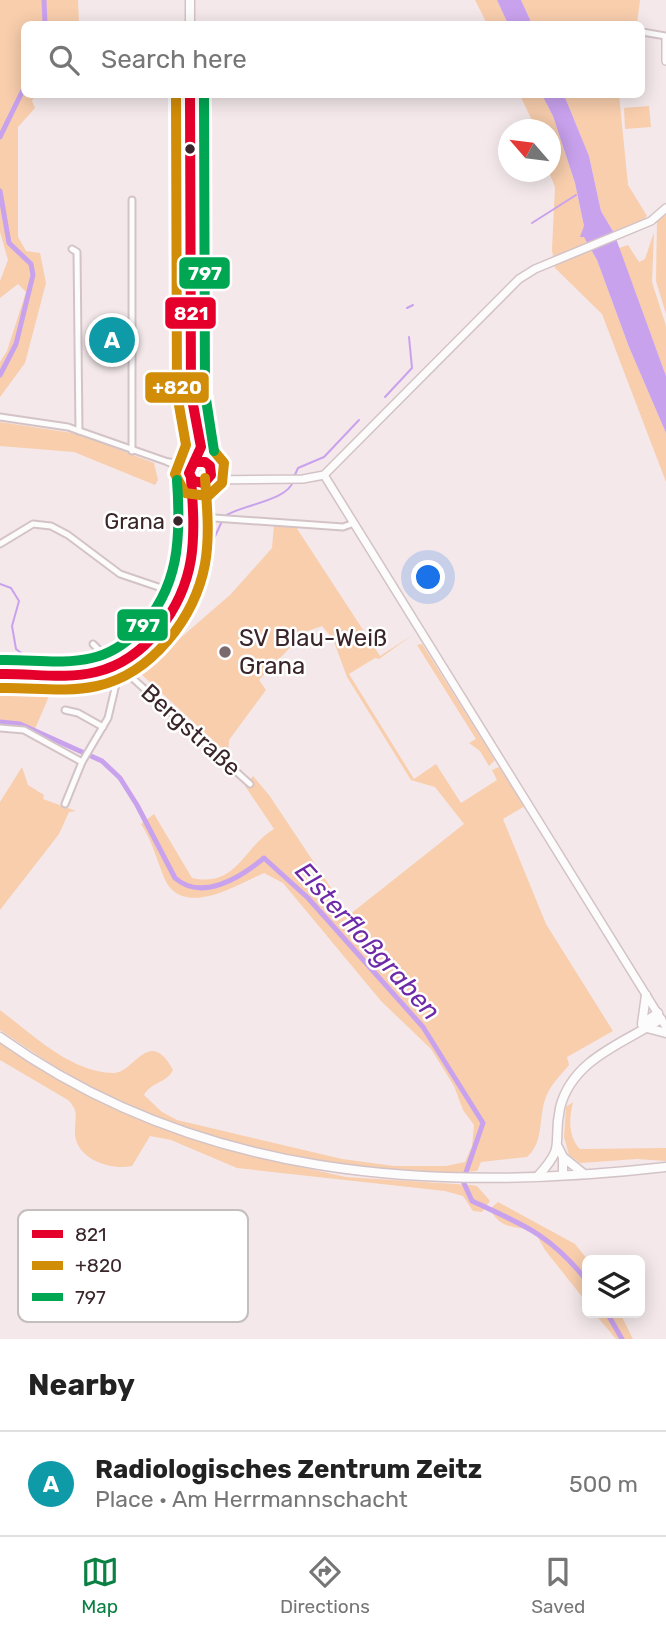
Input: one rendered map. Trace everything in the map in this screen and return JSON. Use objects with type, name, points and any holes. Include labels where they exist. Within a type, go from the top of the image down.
[{"type":"main road","points":[[190,0],[190,21]]},
{"type":"main road","points":[[666,37],[666,61]]},
{"type":"main road","points":[[190,98],[191,394],[201,447],[209,467],[205,481],[191,501]]},
{"type":"main road","points":[[190,476],[205,481],[225,478],[292,479],[324,475],[519,279],[554,261],[649,222],[666,208]]},
{"type":"main road","points":[[0,674],[75,675],[118,665],[139,650],[167,615],[189,573],[193,546],[190,476],[201,447]]},
{"type":"main road","points":[[195,463],[209,467],[225,478]]},
{"type":"main road","points":[[324,475],[662,1020],[642,1028],[596,1057],[571,1083],[560,1108],[560,1175]]},
{"type":"main road","points":[[642,1028],[646,995]]},
{"type":"main road","points":[[642,1028],[666,1033]]},
{"type":"main road","points":[[0,1037],[60,1075],[151,1120],[211,1142],[314,1166],[373,1174],[452,1178],[584,1174],[666,1167]]},
{"type":"main road","points":[[559,1157],[584,1174]]},
{"type":"main road","points":[[538,1176],[559,1157]]},
{"type":"street","points":[[645,33],[666,37]]},
{"type":"street","points":[[132,200],[132,451]]},
{"type":"street","points":[[72,249],[77,252],[79,431]]},
{"type":"street","points":[[0,417],[79,431],[168,462],[195,463]]},
{"type":"street","points":[[168,462],[190,476]]},
{"type":"street","points":[[193,546],[202,541],[211,519],[343,527],[354,523]]},
{"type":"street","points":[[0,544],[33,524],[51,526],[68,535],[120,574],[179,594]]},
{"type":"street","points":[[93,643],[118,665]]},
{"type":"street","name":"Bergstraße","points":[[65,804],[85,756],[108,718],[118,665]]},
{"type":"street","name":"Bergstraße","points":[[118,665],[250,784]]},
{"type":"street","points":[[65,710],[78,713],[103,727]]},
{"type":"street","points":[[0,728],[24,730],[85,756]]},
{"type":"shaded area","points":[[0,0],[78,0],[79,21],[21,21],[21,98],[34,98],[35,108],[18,127],[18,237],[26,251],[40,253],[46,283],[25,363],[0,397],[0,362],[7,351],[26,292],[18,284],[0,298],[0,281],[8,260],[0,232]]},
{"type":"shaded area","points":[[475,0],[497,0],[507,21],[486,21]]},
{"type":"shaded area","points":[[497,0],[521,0],[531,21],[507,21]]},
{"type":"shaded area","points":[[521,0],[640,0],[637,21],[531,21]]},
{"type":"shaded area","points":[[521,98],[544,98],[554,119],[531,119]]},
{"type":"shaded area","points":[[544,98],[565,98],[589,156],[601,211],[614,233],[666,376],[666,433],[629,347],[597,260],[584,237],[580,237],[584,226],[575,183],[561,140],[561,119],[554,119]]},
{"type":"shaded area","points":[[565,98],[619,98],[628,185],[647,216],[642,221],[614,233],[601,211],[589,156]]},
{"type":"shaded area","points":[[649,106],[651,127],[625,129],[624,108]]},
{"type":"shaded area","points":[[561,140],[575,183],[584,236],[597,260],[629,347],[666,433],[666,482],[602,314],[555,268],[552,250],[553,182],[561,182]]},
{"type":"shaded area","points":[[666,214],[666,314],[656,281],[657,221]]},
{"type":"shaded area","points":[[654,232],[652,282],[666,326],[666,376],[619,248],[628,245],[639,262],[645,259]]},
{"type":"shaded area","points":[[0,422],[79,434],[154,463],[158,480],[155,485],[74,452],[0,446]]},
{"type":"shaded area","points":[[274,525],[296,527],[380,656],[414,634],[379,659],[375,658],[349,674],[414,779],[436,764],[461,803],[497,780],[492,770],[499,767],[525,806],[503,819],[546,924],[613,1031],[567,1057],[569,1065],[548,1092],[542,1110],[538,1139],[527,1157],[481,1162],[477,1171],[432,1172],[351,1166],[244,1147],[175,1125],[109,1097],[67,1074],[0,1030],[0,1010],[52,1050],[97,1071],[121,1071],[149,1051],[156,1052],[164,1057],[173,1070],[167,1078],[151,1087],[144,1095],[162,1112],[177,1120],[342,1159],[394,1166],[446,1166],[465,1162],[472,1146],[474,1125],[463,1110],[454,1086],[431,1049],[381,1001],[283,883],[264,873],[209,896],[182,896],[171,889],[163,875],[141,824],[154,814],[192,878],[207,880],[219,877],[230,872],[274,829],[245,786],[253,776],[269,795],[349,915],[464,824],[435,787],[411,780],[347,677],[333,639],[322,626],[305,632],[259,680],[266,690],[229,740],[228,754],[140,673],[230,595],[272,548]]},
{"type":"shaded area","points":[[422,644],[495,760],[489,766],[480,751],[469,743],[476,739],[417,645]]},
{"type":"shaded area","points":[[0,678],[56,680],[34,731],[21,726],[0,724]]},
{"type":"shaded area","points":[[22,767],[28,785],[44,795],[43,799],[76,811],[69,812],[59,834],[0,910],[0,802]]},
{"type":"shaded area","points":[[0,1042],[119,1110],[195,1139],[255,1157],[346,1177],[477,1186],[490,1201],[482,1212],[473,1211],[463,1196],[445,1191],[237,1168],[171,1140],[150,1136],[132,1166],[104,1164],[86,1155],[80,1148],[76,1140],[74,1107],[68,1100],[0,1060]]},
{"type":"shaded area","points":[[573,1102],[571,1127],[573,1139],[580,1149],[666,1148],[666,1161],[637,1159],[580,1163],[569,1155],[564,1137],[566,1107]]},
{"type":"shaded area","points":[[498,1202],[575,1244],[584,1255],[582,1297],[545,1250],[533,1229],[502,1223],[490,1209]]},
{"type":"shaded area","points":[[598,1318],[622,1318],[633,1339],[616,1339]]},
{"type":"waterway","name":"Elsterfloßgraben","points":[[44,0],[45,21]]},
{"type":"waterway","name":"Elsterfloßgraben","points":[[0,137],[21,94]]},
{"type":"waterway","name":"Elsterfloßgraben","points":[[0,191],[9,243],[31,264],[33,275],[16,344],[0,375]]},
{"type":"waterway","points":[[532,223],[576,195]]},
{"type":"waterway","points":[[407,308],[413,305]]},
{"type":"waterway","points":[[385,397],[412,368],[409,337]]},
{"type":"waterway","points":[[294,477],[298,468],[324,457],[359,420]]},
{"type":"waterway","points":[[225,516],[282,494],[293,482]]},
{"type":"waterway","points":[[169,622],[184,605],[222,521]]},
{"type":"waterway","points":[[0,584],[11,588],[19,601],[12,626],[16,649],[46,663],[71,665],[94,660],[114,646],[143,617],[163,620]]},
{"type":"waterway","name":"Elsterfloßgraben","points":[[0,722],[20,724],[102,761],[120,778],[175,878],[186,885],[197,888],[221,884],[244,873],[264,858],[308,898],[423,1027],[483,1123],[463,1181],[472,1201],[536,1233],[561,1252],[582,1275]]},
{"type":"waterway","name":"Elsterfloßgraben","points":[[610,1318],[622,1339]]},
{"type":"transit line","name":"+820","points":[[176,98],[177,394],[186,445],[175,474],[185,493],[208,496],[222,483],[224,463],[214,451]]},
{"type":"transit line","name":"821","points":[[190,98],[191,394],[201,447],[189,473],[193,481],[204,483],[211,475],[210,466],[205,462],[196,462]]},
{"type":"transit line","name":"797","points":[[204,98],[205,393],[214,451]]},
{"type":"transit line","name":"+820","points":[[0,688],[61,689],[97,686],[136,669],[153,656],[181,623],[200,584],[207,543],[205,478]]},
{"type":"transit line","name":"821","points":[[0,674],[60,676],[96,672],[114,666],[146,644],[171,613],[187,577],[193,539],[191,479]]},
{"type":"transit line","name":"797","points":[[0,660],[58,661],[92,658],[117,648],[138,631],[152,615],[162,597],[175,561],[177,480]]},
{"type":"place","name":"Radiologisches Zentrum Zeitz","points":[[112,340]]},
{"type":"place","name":"Grana","points":[[178,521]]},
{"type":"place","name":"SV Blau-Weiß Grana","points":[[225,652]]}]
